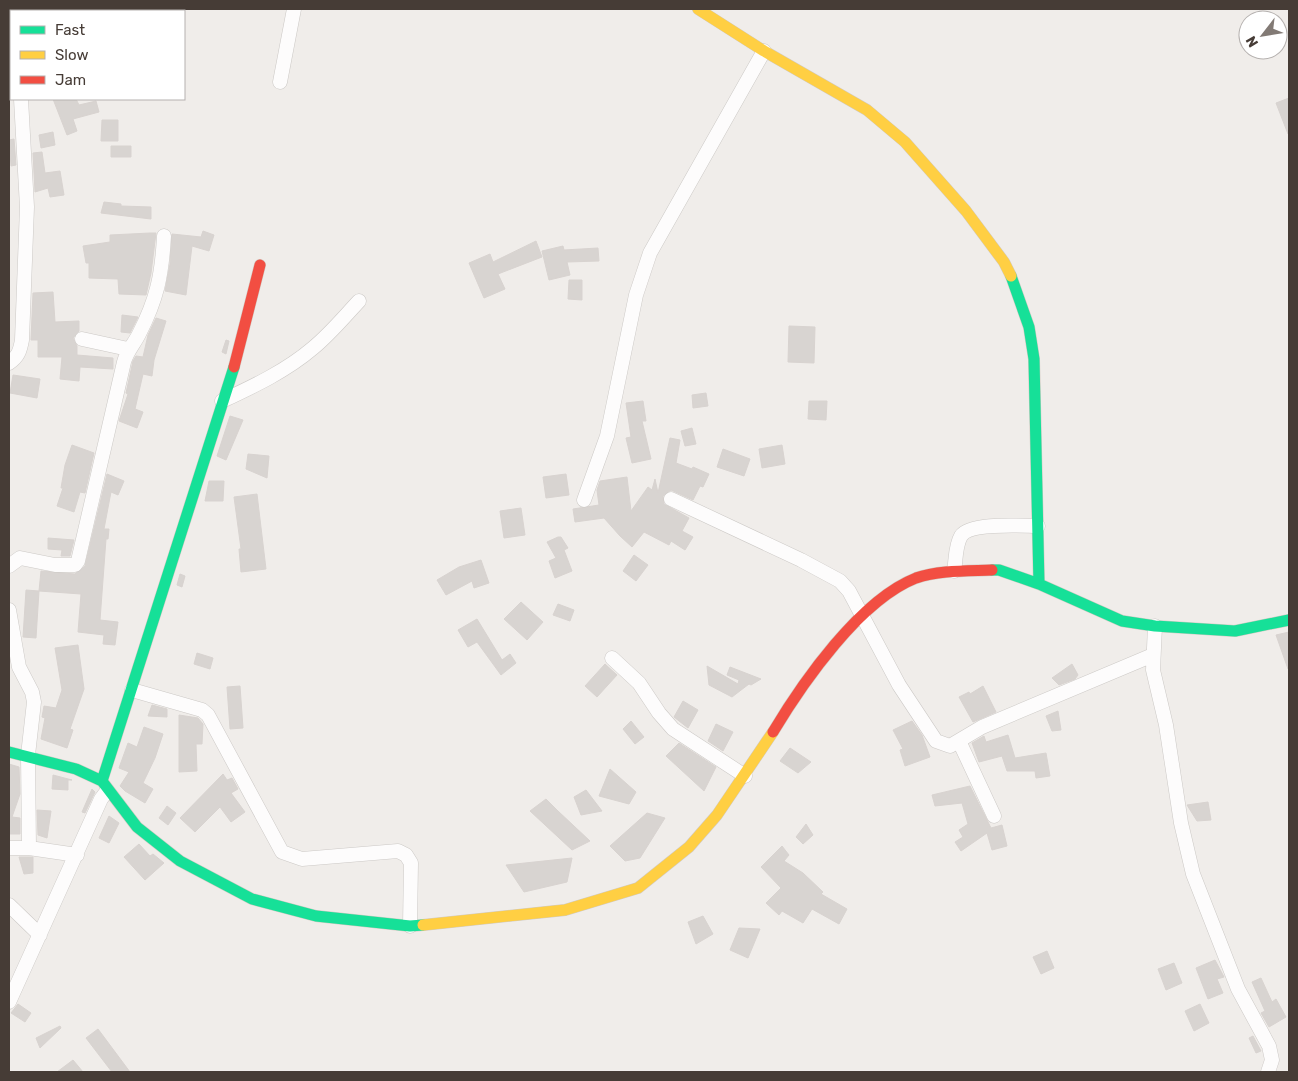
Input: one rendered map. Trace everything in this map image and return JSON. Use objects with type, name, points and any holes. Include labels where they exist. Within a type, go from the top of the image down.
[{"type":"street","points":[[280,82],[294,9]]},
{"type":"street","points":[[698,9],[764,51],[867,110],[887,126],[905,142],[962,205],[1004,262],[1016,286],[1029,327],[1034,359],[1040,584]]},
{"type":"street","points":[[584,500],[607,436],[636,295],[650,253],[764,51]]},
{"type":"street","points":[[9,363],[19,353],[22,340],[27,207],[21,100]]},
{"type":"street","points":[[9,566],[20,558],[66,566],[75,565],[78,561],[98,466],[128,349],[139,334],[158,290],[164,236]]},
{"type":"street","points":[[9,1002],[101,799],[132,690],[238,355],[260,265]]},
{"type":"street","points":[[222,401],[255,386],[293,363],[326,336],[359,301]]},
{"type":"street","points":[[82,339],[128,349]]},
{"type":"street","points":[[671,499],[820,569],[840,582],[849,591],[899,685],[930,736],[942,744],[950,746],[982,727],[1153,655]]},
{"type":"street","points":[[954,571],[959,541],[966,531],[984,527],[1038,526]]},
{"type":"street","points":[[9,752],[28,755],[76,769],[104,786],[138,827],[180,861],[252,899],[316,916],[410,926],[565,910],[638,888],[689,847],[718,815],[745,776],[789,705],[838,642],[886,594],[916,578],[954,571],[999,570],[1040,584],[1122,621],[1154,626],[1235,631],[1289,620]]},
{"type":"street","points":[[9,610],[19,667],[32,692],[34,702],[28,755],[29,848]]},
{"type":"street","points":[[1154,626],[1154,677],[1166,725],[1182,822],[1195,882],[1238,989],[1269,1046],[1272,1060],[1268,1072]]},
{"type":"street","points":[[612,658],[639,684],[659,713],[673,729],[745,776]]},
{"type":"street","points":[[132,690],[202,710],[208,715],[282,852],[302,858],[398,851],[406,855],[410,863],[410,926]]},
{"type":"street","points":[[959,741],[994,816]]},
{"type":"street","points":[[9,848],[29,848],[77,855]]},
{"type":"street","points":[[9,905],[40,934]]},
{"type":"building","points":[[1289,98],[1289,134],[1288,134],[1276,103]]},
{"type":"building","points":[[53,100],[76,100],[79,105],[96,101],[99,112],[73,119],[77,131],[67,135]]},
{"type":"building","points":[[102,120],[118,120],[118,141],[101,141]]},
{"type":"building","points":[[53,132],[55,145],[41,148],[39,135]]},
{"type":"building","points":[[14,139],[16,165],[11,166],[9,140]]},
{"type":"building","points":[[111,146],[131,146],[131,157],[111,157]]},
{"type":"building","points":[[42,152],[45,173],[60,171],[64,195],[50,197],[48,188],[35,192],[33,153]]},
{"type":"building","points":[[104,202],[121,204],[121,206],[151,207],[151,219],[101,213]]},
{"type":"building","points":[[203,231],[214,235],[209,251],[192,246],[186,295],[165,291],[170,264],[172,234],[201,237]]},
{"type":"building","points":[[156,233],[146,295],[119,294],[118,279],[89,278],[89,263],[86,263],[83,246],[110,242],[110,235]]},
{"type":"building","points":[[536,241],[542,257],[498,274],[505,289],[484,298],[469,263],[490,254],[493,262]]},
{"type":"building","points":[[563,246],[564,250],[598,248],[599,261],[567,262],[570,275],[549,280],[542,251]]},
{"type":"building","points":[[569,280],[582,280],[582,300],[568,299]]},
{"type":"building","points":[[53,292],[55,322],[79,321],[79,331],[73,338],[77,346],[77,355],[113,358],[113,369],[80,367],[79,381],[60,379],[62,357],[38,357],[38,340],[31,340],[33,293]]},
{"type":"building","points":[[122,315],[138,317],[130,333],[121,332]]},
{"type":"building","points":[[156,318],[166,321],[154,360],[152,376],[143,374],[135,409],[143,412],[137,428],[119,421],[128,394],[126,393],[133,361],[136,356],[143,357],[148,335]]},
{"type":"building","points":[[789,326],[815,327],[814,363],[788,362]]},
{"type":"building","points":[[226,340],[229,341],[226,354],[222,352]]},
{"type":"building","points":[[13,375],[40,379],[37,398],[10,393]]},
{"type":"building","points":[[706,393],[708,406],[693,408],[692,395]]},
{"type":"building","points":[[643,401],[646,421],[642,421],[651,459],[632,463],[626,438],[631,437],[626,403]]},
{"type":"building","points":[[809,401],[827,401],[826,420],[808,419]]},
{"type":"building","points":[[230,416],[243,420],[226,460],[217,456]]},
{"type":"building","points":[[692,428],[696,444],[685,446],[681,431]]},
{"type":"building","points":[[670,438],[680,440],[676,463],[692,469],[693,467],[709,474],[703,487],[700,486],[693,500],[671,490],[663,496],[664,504],[689,518],[682,531],[693,537],[685,550],[671,541],[669,545],[644,532],[632,547],[604,518],[575,522],[573,509],[599,505],[597,490],[600,481],[627,477],[631,511],[648,487],[652,490],[655,479],[658,493]]},
{"type":"building","points":[[72,445],[94,453],[85,493],[80,492],[74,512],[57,506],[63,488],[61,488],[65,465]]},
{"type":"building","points":[[782,445],[785,464],[762,468],[759,449]]},
{"type":"building","points":[[723,449],[750,459],[744,476],[717,467]]},
{"type":"building","points":[[248,454],[269,456],[267,478],[246,469]]},
{"type":"building","points":[[107,474],[124,481],[118,495],[111,492],[104,529],[109,529],[108,539],[106,539],[100,620],[118,622],[115,645],[103,644],[104,635],[78,632],[81,594],[39,591],[41,571],[75,574],[85,566]]},
{"type":"building","points":[[566,474],[569,495],[546,498],[543,477]]},
{"type":"building","points":[[209,481],[224,481],[223,501],[205,501]]},
{"type":"building","points":[[257,494],[266,569],[241,572],[239,549],[241,549],[234,497]]},
{"type":"building","points":[[521,508],[525,535],[504,538],[500,511]]},
{"type":"building","points":[[561,537],[568,548],[564,550],[572,571],[555,578],[549,561],[556,558],[547,542]]},
{"type":"building","points":[[48,538],[74,540],[70,556],[61,556],[62,550],[48,549]]},
{"type":"building","points":[[634,555],[648,565],[636,581],[623,571]]},
{"type":"building","points":[[481,560],[489,583],[474,588],[472,581],[446,595],[437,580],[459,567]]},
{"type":"building","points":[[180,574],[185,576],[182,587],[177,585]]},
{"type":"building","points":[[26,590],[39,591],[36,638],[23,637]]},
{"type":"building","points":[[521,602],[543,622],[527,640],[504,619]]},
{"type":"building","points":[[558,604],[574,610],[570,621],[553,615]]},
{"type":"building","points":[[477,619],[502,660],[510,654],[516,663],[501,675],[477,642],[468,647],[458,630]]},
{"type":"building","points":[[1289,632],[1289,669],[1288,669],[1276,635]]},
{"type":"building","points":[[78,645],[84,689],[70,729],[73,730],[67,748],[41,739],[45,718],[42,717],[44,706],[56,708],[62,690],[55,648]]},
{"type":"building","points":[[197,653],[213,658],[210,669],[194,664]]},
{"type":"building","points":[[605,664],[617,675],[597,697],[585,686]]},
{"type":"building","points":[[1072,664],[1078,675],[1075,679],[1059,685],[1052,678]]},
{"type":"building","points":[[707,666],[738,684],[739,680],[727,675],[730,667],[761,679],[751,685],[749,684],[732,697],[709,685]]},
{"type":"building","points":[[240,686],[243,728],[230,729],[227,687]]},
{"type":"building","points":[[983,686],[996,712],[973,722],[959,697],[969,692],[970,694]]},
{"type":"building","points":[[683,701],[698,710],[688,728],[674,717]]},
{"type":"building","points":[[152,705],[167,709],[167,717],[148,716]]},
{"type":"building","points":[[1058,711],[1061,730],[1052,731],[1046,716]]},
{"type":"building","points":[[179,715],[198,718],[203,724],[202,744],[196,744],[197,771],[179,772]]},
{"type":"building","points":[[631,721],[644,737],[635,744],[623,729]]},
{"type":"building","points":[[912,721],[922,735],[930,757],[905,766],[900,750],[903,749],[893,730]]},
{"type":"building","points":[[716,724],[733,732],[723,751],[708,741]]},
{"type":"building","points":[[144,727],[163,734],[155,758],[143,783],[153,789],[145,803],[120,786],[129,772],[119,768],[128,743],[137,747]]},
{"type":"building","points":[[1008,735],[1015,758],[1046,753],[1050,776],[1036,778],[1035,771],[1007,771],[1002,756],[979,762],[972,743],[984,736],[986,742]]},
{"type":"building","points":[[679,743],[716,767],[704,791],[666,756]]},
{"type":"building","points":[[790,748],[811,762],[798,773],[780,761]]},
{"type":"building","points":[[9,764],[19,767],[20,794],[12,817],[20,818],[20,834],[9,834]]},
{"type":"building","points":[[610,769],[636,792],[629,804],[599,796]]},
{"type":"building","points":[[223,774],[227,780],[232,778],[238,789],[231,793],[245,812],[231,822],[220,807],[195,832],[180,818]]},
{"type":"building","points":[[53,775],[72,780],[68,780],[68,790],[52,789]]},
{"type":"building","points":[[970,786],[991,828],[1002,825],[1007,846],[992,850],[987,833],[961,851],[955,842],[963,837],[959,830],[968,824],[962,803],[935,806],[932,795]]},
{"type":"building","points":[[92,789],[95,792],[85,813],[82,812]]},
{"type":"building","points":[[586,790],[602,811],[581,815],[574,797]]},
{"type":"building","points":[[546,799],[590,841],[572,850],[530,811]]},
{"type":"building","points":[[1208,802],[1211,820],[1197,821],[1187,805]]},
{"type":"building","points":[[167,806],[176,813],[168,825],[159,818]]},
{"type":"building","points":[[37,810],[51,811],[47,838],[38,835]]},
{"type":"building","points":[[647,813],[665,818],[640,858],[625,861],[610,846]]},
{"type":"building","points":[[109,816],[119,823],[109,843],[99,838]]},
{"type":"building","points":[[806,824],[813,835],[803,844],[796,837]]},
{"type":"building","points":[[139,844],[150,856],[153,854],[164,863],[145,880],[124,857]]},
{"type":"building","points":[[782,846],[789,855],[784,861],[803,873],[823,892],[821,894],[847,909],[839,924],[812,909],[803,923],[782,911],[779,915],[766,903],[781,888],[761,867]]},
{"type":"building","points":[[19,857],[33,857],[33,873],[24,874]]},
{"type":"building","points":[[572,858],[567,882],[524,892],[506,865]]},
{"type":"building","points":[[703,916],[713,934],[696,944],[688,922]]},
{"type":"building","points":[[739,928],[760,929],[748,958],[730,950]]},
{"type":"building","points":[[1047,951],[1054,968],[1041,974],[1033,957]]},
{"type":"building","points":[[1215,960],[1224,977],[1217,979],[1223,993],[1208,999],[1196,968]]},
{"type":"building","points":[[1174,963],[1182,983],[1166,990],[1158,969]]},
{"type":"building","points":[[1261,978],[1272,1002],[1276,999],[1286,1017],[1269,1027],[1261,1013],[1265,1011],[1252,982]]},
{"type":"building","points":[[18,1004],[31,1013],[25,1022],[11,1013]]},
{"type":"building","points":[[1200,1004],[1209,1023],[1194,1031],[1185,1011]]},
{"type":"building","points":[[60,1026],[61,1028],[40,1048],[36,1038]]},
{"type":"building","points":[[98,1029],[130,1072],[112,1072],[86,1038]]},
{"type":"building","points":[[1253,1036],[1261,1051],[1256,1053],[1249,1038]]},
{"type":"building","points":[[73,1060],[83,1072],[57,1072]]},
{"type":"traffic: fast","points":[[1011,276],[1029,327],[1034,359],[1039,584]]},
{"type":"traffic: fast","points":[[102,781],[234,367]]},
{"type":"traffic: fast","points":[[992,570],[999,570],[1039,584],[1122,621],[1155,626],[1235,631],[1289,620]]},
{"type":"traffic: fast","points":[[9,752],[76,769],[102,781],[137,827],[180,861],[252,899],[316,916],[410,926],[423,925]]},
{"type":"traffic: slow","points":[[698,9],[764,51],[867,110],[905,142],[966,211],[1004,262],[1011,276]]},
{"type":"traffic: slow","points":[[423,925],[565,910],[638,888],[689,847],[717,815],[773,732]]},
{"type":"traffic: jam","points":[[234,367],[260,265]]},
{"type":"traffic: jam","points":[[773,732],[800,690],[835,644],[874,604],[895,589],[925,575],[953,571],[992,570]]}]
